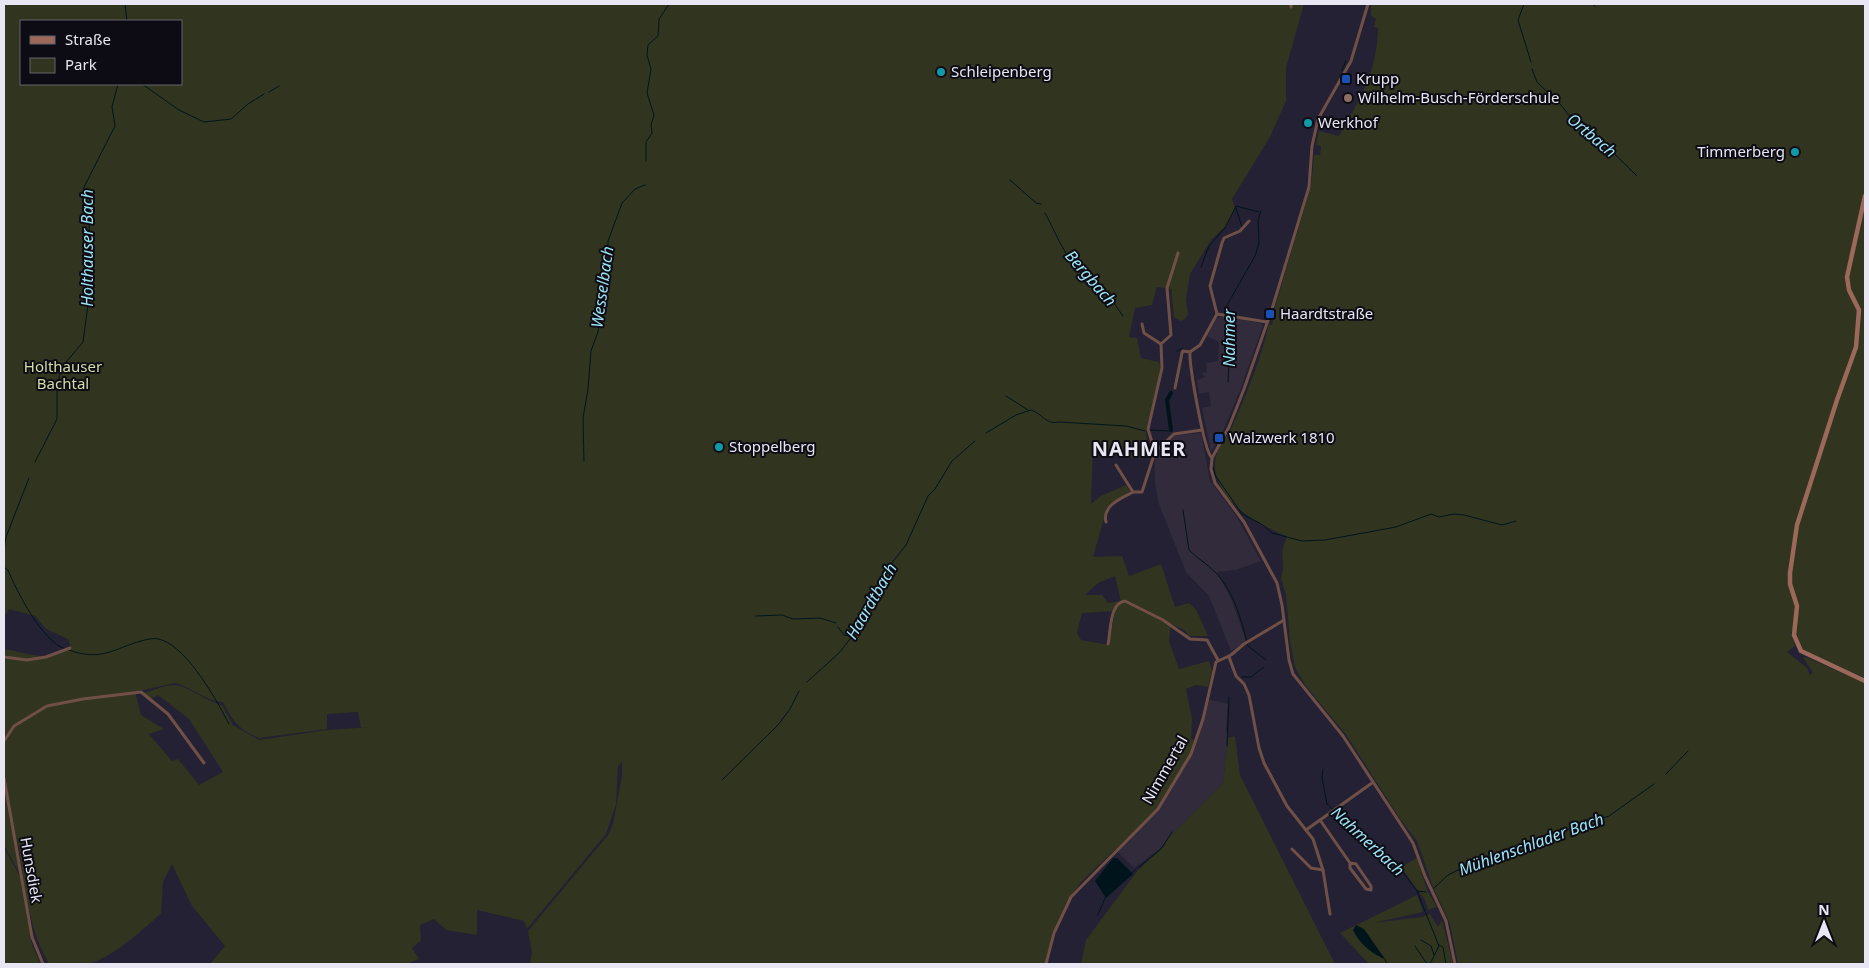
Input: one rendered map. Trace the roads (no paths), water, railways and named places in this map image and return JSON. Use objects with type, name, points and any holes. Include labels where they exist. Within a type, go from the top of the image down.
[{"type":"street","points":[[1368,4],[1364,23],[1348,67],[1318,120],[1311,158],[1309,187],[1267,322],[1229,427],[1212,458],[1211,473],[1215,483],[1244,522],[1277,583],[1289,660],[1293,674],[1344,736],[1413,843],[1425,876],[1446,921],[1455,964]]},
{"type":"street","points":[[1865,196],[1847,277],[1849,290],[1859,310],[1856,347],[1837,400],[1798,525],[1790,584],[1797,606],[1794,635],[1801,650],[1865,681]]},
{"type":"street","points":[[1175,388],[1183,350],[1190,352],[1197,349],[1217,314],[1210,286],[1224,238],[1240,231],[1250,221]]},
{"type":"street","points":[[1160,344],[1171,336],[1167,288],[1178,253]]},
{"type":"street","points":[[1217,314],[1267,322]]},
{"type":"street","points":[[1142,324],[1144,333],[1160,344]]},
{"type":"street","points":[[1155,452],[1148,429],[1162,368],[1160,344]]},
{"type":"street","points":[[1190,352],[1202,430],[1208,454],[1212,458]]},
{"type":"street","points":[[1106,522],[1104,516],[1108,508],[1133,492],[1144,490],[1155,452],[1174,434],[1202,430]]},
{"type":"street","points":[[1116,466],[1133,492]]},
{"type":"street","points":[[1108,644],[1115,608],[1120,602],[1125,601],[1170,624],[1190,639],[1208,640],[1218,660],[1229,657],[1244,644],[1284,620]]},
{"type":"street","points":[[4,657],[28,660],[65,651],[70,648]]},
{"type":"street","points":[[1229,657],[1236,676],[1244,684],[1249,696],[1258,748],[1264,763],[1287,806],[1313,839],[1323,870],[1330,914]]},
{"type":"street","name":"Nimmertal","points":[[1046,964],[1054,933],[1071,897],[1158,809],[1191,754],[1203,719],[1215,664],[1218,660]]},
{"type":"street","points":[[4,741],[10,730],[43,707],[83,699],[141,692],[168,714],[204,763]]},
{"type":"street","name":"Hunsdiek","points":[[4,778],[32,937],[43,964]]},
{"type":"street","points":[[1306,830],[1372,782]]},
{"type":"street","points":[[1320,820],[1350,863],[1350,868],[1366,889],[1371,890],[1371,886],[1356,864],[1350,863]]},
{"type":"street","points":[[1292,849],[1311,868],[1323,870]]},
{"type":"water","points":[[1113,858],[1117,858],[1133,874],[1106,898],[1095,881]]},
{"type":"water","points":[[1356,925],[1364,929],[1385,959],[1371,951],[1358,939],[1353,930]]},
{"type":"waterway","name":"Holthauser Bach","points":[[125,4],[127,20]]},
{"type":"waterway","name":"Wesselbach","points":[[646,161],[646,142],[652,133],[651,125],[654,115],[647,93],[651,69],[647,55],[648,45],[658,36],[659,19],[669,4]]},
{"type":"waterway","name":"Ortbach","points":[[1524,4],[1518,20],[1531,62]]},
{"type":"waterway","name":"Nahmer","points":[[1342,70],[1346,61]]},
{"type":"waterway","name":"Ortbach","points":[[1532,69],[1537,82],[1561,105],[1571,118],[1584,124],[1637,176]]},
{"type":"waterway","name":"Holthauser Bach","points":[[35,462],[57,419],[57,386],[62,367],[83,342],[90,289],[89,215],[83,197],[84,187],[115,126],[112,107],[118,85]]},
{"type":"waterway","points":[[143,85],[179,110],[204,122],[231,119],[248,104],[264,94]]},
{"type":"waterway","points":[[269,92],[279,86]]},
{"type":"waterway","name":"Bergbach","points":[[1010,180],[1036,203],[1041,204]]},
{"type":"waterway","name":"Wesselbach","points":[[584,461],[583,418],[588,389],[591,351],[598,332],[601,312],[599,284],[601,272],[608,260],[608,241],[622,203],[635,189],[645,185]]},
{"type":"waterway","points":[[1201,267],[1209,246],[1225,228],[1236,206],[1259,212]]},
{"type":"waterway","points":[[1236,208],[1242,227]]},
{"type":"waterway","name":"Nahmer","points":[[1228,382],[1230,340],[1226,307],[1255,256],[1259,243],[1258,220],[1261,211]]},
{"type":"waterway","name":"Bergbach","points":[[1045,213],[1067,255],[1077,266],[1099,283],[1123,316]]},
{"type":"waterway","name":"Bergbach","points":[[1177,351],[1183,348]]},
{"type":"waterway","points":[[1171,393],[1167,400],[1171,430]]},
{"type":"waterway","points":[[1006,396],[1028,410]]},
{"type":"waterway","name":"Haardtbach","points":[[986,433],[1016,415],[1031,410],[1047,421],[1055,423],[1126,426],[1145,431]]},
{"type":"waterway","name":"Haardtbach","points":[[1150,430],[1169,431]]},
{"type":"waterway","name":"Haardtbach","points":[[807,682],[839,653],[858,629],[878,592],[883,574],[906,545],[928,496],[935,489],[952,461],[975,441]]},
{"type":"waterway","points":[[1213,467],[1215,475],[1242,514],[1263,525],[1272,533],[1302,541],[1325,540],[1396,527],[1431,514],[1439,517],[1454,514],[1464,515],[1502,525],[1516,521]]},
{"type":"waterway","name":"Holthauser Bach","points":[[4,550],[6,537],[29,478]]},
{"type":"waterway","name":"Nahmer","points":[[1183,510],[1189,550],[1222,580],[1236,607],[1248,646],[1266,660]]},
{"type":"waterway","name":"Holthauser Bach","points":[[4,567],[8,570],[24,603],[39,626],[56,644],[65,649]]},
{"type":"waterway","points":[[756,616],[782,615],[793,619],[820,618],[836,623]]},
{"type":"waterway","points":[[838,627],[844,635],[851,636]]},
{"type":"waterway","name":"Holthauser Bach","points":[[69,650],[92,655],[110,652],[149,639],[161,640],[173,646],[196,670],[207,685],[229,724]]},
{"type":"waterway","points":[[1242,677],[1251,677],[1264,667]]},
{"type":"waterway","name":"Haardtbach","points":[[722,780],[778,725],[790,709],[799,691]]},
{"type":"waterway","points":[[1227,746],[1229,697]]},
{"type":"waterway","name":"Mühlenschlader Bach","points":[[1666,774],[1688,751]]},
{"type":"waterway","name":"Nahmerbach","points":[[1323,769],[1322,778],[1327,804],[1400,868],[1417,891],[1439,946],[1430,964]]},
{"type":"waterway","name":"Mühlenschlader Bach","points":[[1434,888],[1448,875],[1458,870],[1542,838],[1609,816],[1654,784]]},
{"type":"waterway","points":[[1138,868],[1161,849],[1172,832]]},
{"type":"waterway","points":[[1132,873],[1136,869]]},
{"type":"waterway","name":"Mühlenschlader Bach","points":[[1417,891],[1426,892]]},
{"type":"waterway","points":[[1098,915],[1105,898]]},
{"type":"waterway","points":[[1421,940],[1431,946],[1434,955]]},
{"type":"waterway","points":[[1439,945],[1443,947],[1446,964]]},
{"type":"waterway","points":[[1415,946],[1427,964]]},
{"type":"waterway","points":[[1385,959],[1387,964]]},
{"type":"place","name":"Schleipenberg","points":[[941,72]]},
{"type":"place","name":"Krupp","points":[[1346,79]]},
{"type":"place","name":"Wilhelm-Busch-Förderschule","points":[[1348,98]]},
{"type":"place","name":"Werkhof","points":[[1308,123]]},
{"type":"place","name":"Timmerberg","points":[[1795,152]]},
{"type":"place","name":"Haardtstraße","points":[[1270,314]]},
{"type":"place","name":"Walzwerk 1810","points":[[1219,438]]},
{"type":"place","name":"Stoppelberg","points":[[719,447]]},
{"type":"district","name":"NAHMER","points":[[1139,449]]},
{"type":"park label","name":"Holthauser Bachtal","points":[[63,376]]}]
